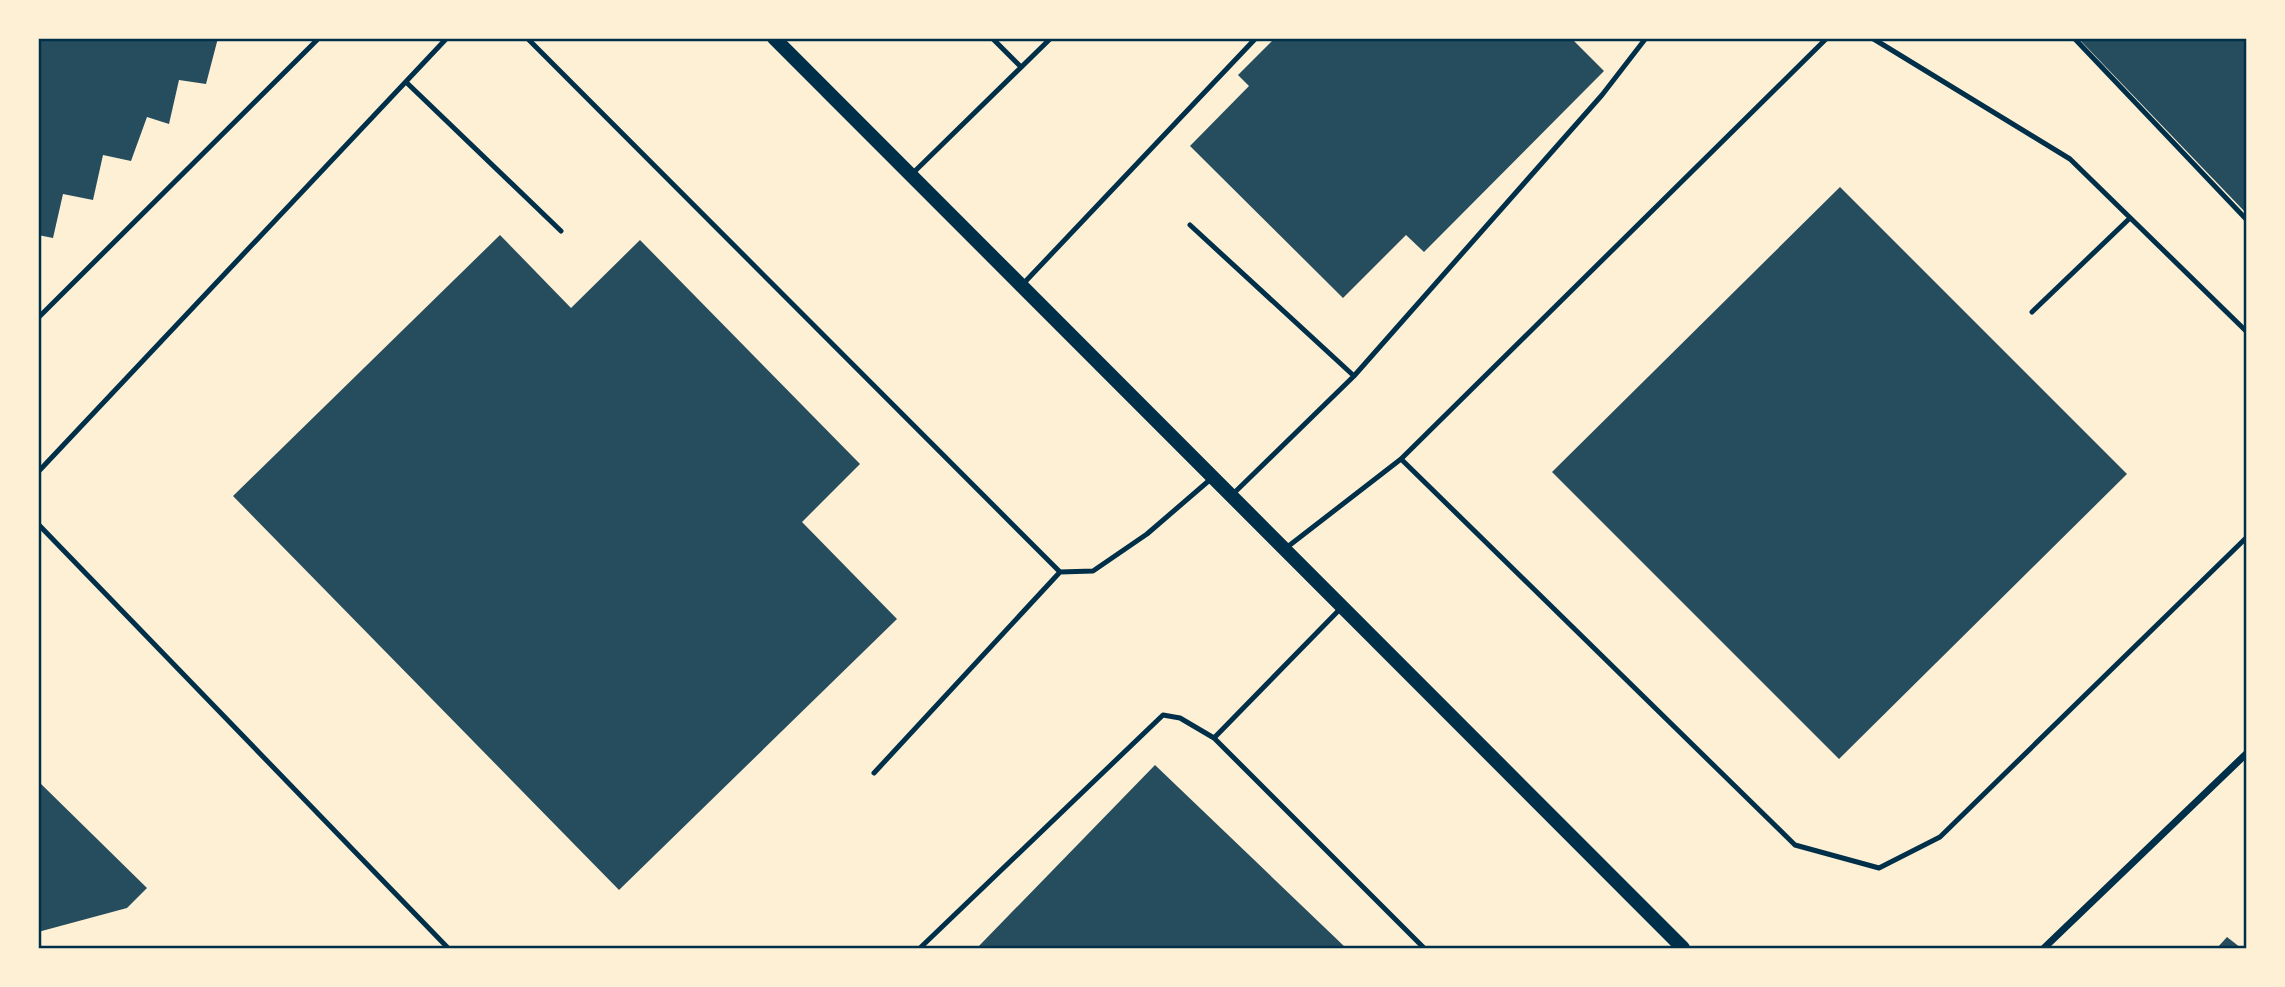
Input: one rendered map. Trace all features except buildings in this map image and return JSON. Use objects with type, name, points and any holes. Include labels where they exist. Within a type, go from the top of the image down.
[{"type":"main road","points":[[774,38],[1683,948]]},
{"type":"street","points":[[2043,948],[2246,754]]},
{"type":"lane","points":[[38,318],[319,38]]},
{"type":"lane","points":[[38,472],[447,38]]},
{"type":"lane","points":[[527,38],[1060,572]]},
{"type":"lane","points":[[992,38],[1021,67]]},
{"type":"lane","points":[[910,176],[1051,38]]},
{"type":"lane","points":[[1021,286],[1256,38]]},
{"type":"lane","points":[[1231,496],[1354,376],[1602,95],[1646,38]]},
{"type":"lane","points":[[1284,550],[1401,459],[1827,38]]},
{"type":"lane","points":[[1872,38],[2070,159],[2246,331]]},
{"type":"lane","points":[[2074,38],[2246,219]]},
{"type":"lane","points":[[406,82],[561,232]]},
{"type":"lane","points":[[2032,312],[2130,218]]},
{"type":"lane","points":[[1190,225],[1354,376]]},
{"type":"lane","points":[[1401,459],[1795,845],[1879,868],[1940,837],[2246,538]]},
{"type":"lane","points":[[874,773],[1060,572],[1093,570],[1147,534],[1213,478]]},
{"type":"lane","points":[[38,524],[448,948]]},
{"type":"lane","points":[[1214,738],[1342,607]]},
{"type":"lane","points":[[920,948],[1163,715],[1180,718],[1214,738],[1424,948]]}]
